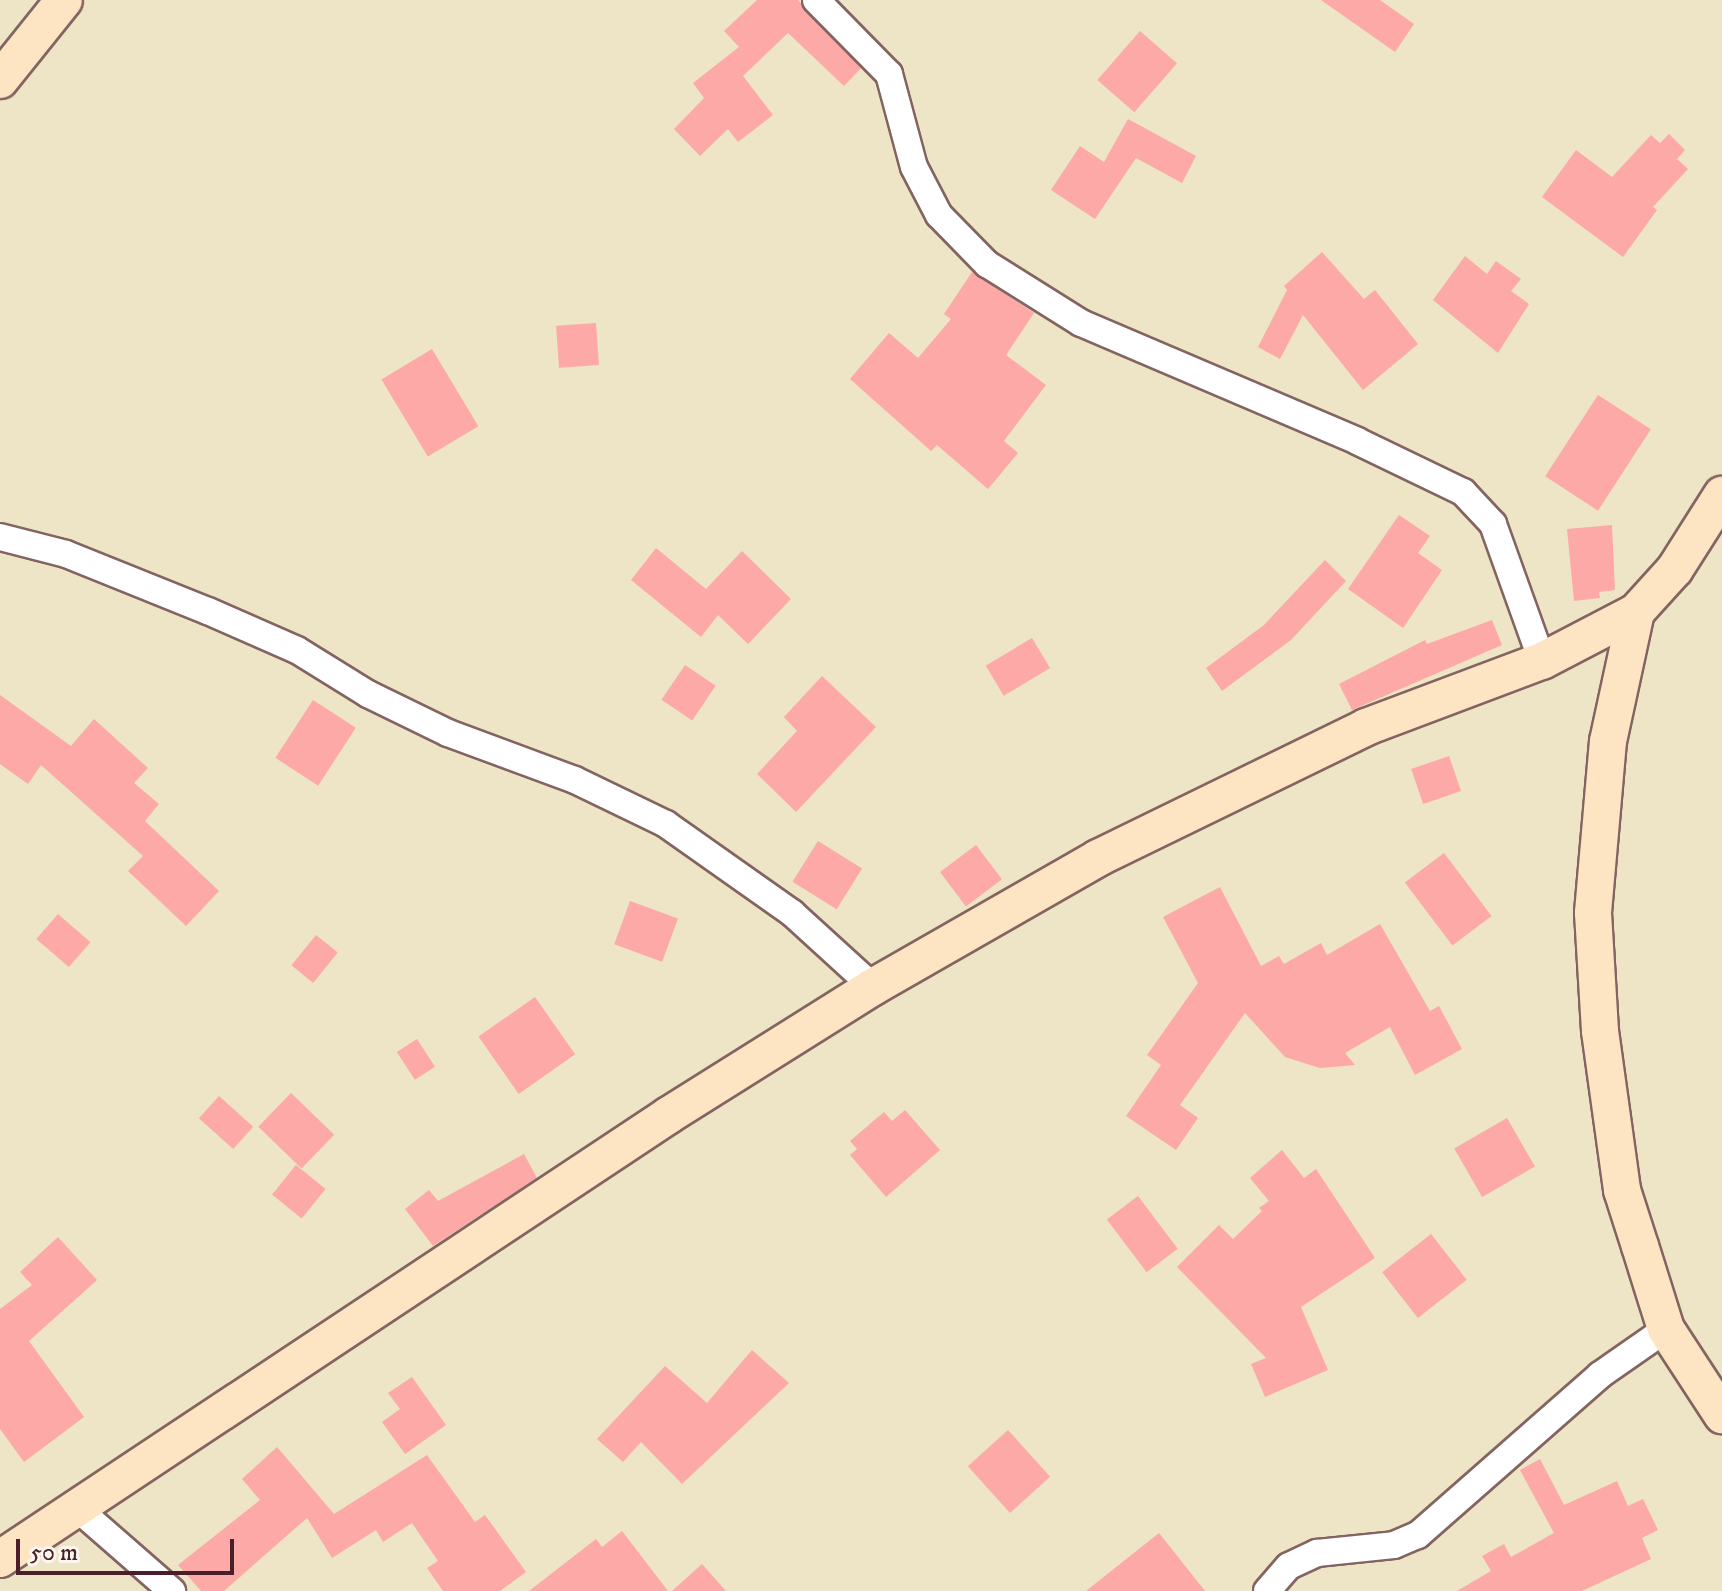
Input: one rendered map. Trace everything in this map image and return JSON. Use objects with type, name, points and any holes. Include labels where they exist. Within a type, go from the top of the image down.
[{"type":"street","points":[[0,80],[64,0]]},
{"type":"street","points":[[816,0],[889,74],[914,167],[939,215],[987,264],[1081,323],[1463,492],[1493,524],[1542,661]]},
{"type":"street","points":[[0,1559],[669,1115],[873,987],[1098,858],[1381,721],[1542,661],[1636,612],[1675,569],[1722,495]]},
{"type":"street","points":[[0,537],[66,554],[208,611],[297,650],[368,694],[448,733],[575,780],[666,824],[792,913],[873,987]]},
{"type":"street","points":[[1636,612],[1608,741],[1593,913],[1600,1031],[1622,1190],[1666,1329],[1722,1415]]},
{"type":"street","points":[[1267,1591],[1289,1566],[1317,1553],[1394,1545],[1418,1535],[1600,1375],[1666,1329]]},
{"type":"street","points":[[78,1509],[172,1591]]},
{"type":"building","points":[[757,0],[798,0],[861,68],[844,86],[788,33],[743,76],[773,115],[738,142],[728,129],[700,156],[674,129],[704,98],[693,83],[739,47],[724,31]]},
{"type":"building","points":[[1321,0],[1380,0],[1414,24],[1395,52]]},
{"type":"building","points":[[1140,31],[1177,63],[1134,112],[1097,80]]},
{"type":"building","points":[[1128,119],[1196,156],[1182,183],[1136,158],[1095,219],[1051,190],[1080,146],[1104,162]]},
{"type":"building","points":[[1669,134],[1685,150],[1677,159],[1688,169],[1653,207],[1657,210],[1623,257],[1542,197],[1576,150],[1612,177],[1651,135],[1660,143]]},
{"type":"building","points":[[1322,252],[1364,299],[1375,290],[1418,344],[1363,390],[1303,315],[1280,359],[1258,347],[1287,290],[1284,286]]},
{"type":"building","points":[[1465,256],[1487,274],[1496,261],[1521,279],[1511,291],[1529,304],[1498,353],[1433,300]]},
{"type":"building","points":[[972,272],[1034,313],[1006,355],[1046,385],[1004,441],[1018,453],[988,489],[937,445],[931,451],[850,379],[889,333],[918,358],[951,319],[944,314]]},
{"type":"building","points":[[596,323],[599,365],[559,368],[556,326]]},
{"type":"building","points":[[432,349],[478,426],[428,457],[381,379]]},
{"type":"building","points":[[1598,395],[1651,429],[1598,511],[1545,476]]},
{"type":"building","points":[[1399,515],[1430,536],[1418,553],[1442,570],[1403,628],[1348,589]]},
{"type":"building","points":[[1612,525],[1615,590],[1599,592],[1600,598],[1574,601],[1567,529]]},
{"type":"building","points":[[656,548],[706,589],[742,551],[791,599],[748,644],[718,615],[701,637],[631,580]]},
{"type":"building","points":[[1325,560],[1346,581],[1291,640],[1222,691],[1206,668],[1264,625]]},
{"type":"building","points":[[1492,620],[1502,645],[1352,710],[1339,684],[1425,640],[1427,644]]},
{"type":"building","points":[[1032,638],[1050,668],[1004,696],[986,666]]},
{"type":"building","points":[[685,665],[716,686],[692,721],[662,700]]},
{"type":"building","points":[[822,676],[876,727],[796,812],[757,774],[797,731],[784,717]]},
{"type":"building","points":[[0,695],[71,746],[94,719],[148,768],[134,783],[159,804],[145,821],[219,891],[186,926],[128,871],[143,856],[41,765],[28,784],[0,764]]},
{"type":"building","points":[[313,700],[356,728],[318,786],[275,758]]},
{"type":"building","points":[[1449,756],[1461,791],[1423,804],[1411,769]]},
{"type":"building","points":[[818,841],[862,869],[837,909],[793,882]]},
{"type":"building","points":[[976,845],[1002,879],[966,906],[940,872]]},
{"type":"building","points":[[1444,853],[1492,916],[1452,946],[1405,882]]},
{"type":"building","points":[[1220,887],[1261,966],[1279,956],[1284,964],[1321,943],[1327,955],[1380,924],[1430,1011],[1439,1006],[1462,1049],[1415,1075],[1390,1027],[1345,1053],[1355,1065],[1320,1068],[1285,1057],[1245,1013],[1180,1105],[1198,1118],[1176,1150],[1126,1116],[1161,1065],[1147,1055],[1198,983],[1163,917]]},
{"type":"building","points":[[630,901],[678,918],[662,962],[614,944]]},
{"type":"building","points":[[58,914],[90,942],[69,967],[36,939]]},
{"type":"building","points":[[316,935],[338,953],[313,983],[291,965]]},
{"type":"building","points":[[535,997],[575,1054],[519,1094],[478,1037]]},
{"type":"building","points":[[417,1039],[435,1067],[415,1080],[397,1052]]},
{"type":"building","points":[[291,1093],[334,1135],[302,1168],[258,1127]]},
{"type":"building","points":[[219,1096],[253,1127],[233,1149],[199,1118]]},
{"type":"building","points":[[905,1110],[940,1150],[886,1197],[850,1155],[857,1149],[850,1141],[884,1112],[892,1121]]},
{"type":"building","points":[[1507,1118],[1535,1166],[1482,1197],[1454,1148]]},
{"type":"building","points":[[1282,1150],[1304,1178],[1316,1169],[1375,1258],[1301,1307],[1328,1370],[1265,1397],[1251,1364],[1266,1358],[1177,1267],[1219,1225],[1233,1239],[1262,1211],[1259,1208],[1269,1201],[1250,1178]]},
{"type":"building","points":[[524,1154],[537,1178],[433,1246],[405,1209],[429,1190],[438,1201]]},
{"type":"building","points":[[296,1165],[326,1189],[302,1218],[272,1195]]},
{"type":"building","points":[[1138,1196],[1178,1249],[1147,1272],[1107,1219]]},
{"type":"building","points":[[1431,1234],[1467,1280],[1418,1318],[1382,1272]]},
{"type":"building","points":[[58,1237],[97,1280],[29,1341],[84,1417],[24,1462],[0,1429],[0,1309],[32,1285],[20,1272]]},
{"type":"building","points":[[752,1350],[789,1383],[682,1484],[641,1442],[623,1462],[597,1439],[665,1366],[707,1403]]},
{"type":"building","points":[[412,1377],[446,1425],[405,1454],[382,1422],[400,1409],[388,1393]]},
{"type":"building","points":[[1008,1430],[1050,1477],[1010,1513],[968,1466]]},
{"type":"building","points":[[277,1447],[334,1514],[427,1455],[475,1522],[485,1515],[526,1572],[500,1591],[443,1591],[427,1568],[438,1561],[412,1523],[383,1542],[376,1530],[332,1558],[307,1518],[224,1591],[201,1591],[178,1565],[260,1500],[242,1479]]},
{"type":"building","points":[[1540,1459],[1564,1505],[1617,1481],[1628,1506],[1643,1499],[1658,1530],[1642,1538],[1651,1559],[1582,1591],[1457,1591],[1491,1571],[1482,1556],[1504,1544],[1511,1557],[1554,1533],[1520,1470]]},
{"type":"building","points":[[622,1531],[668,1591],[529,1591],[596,1539],[602,1547]]},
{"type":"building","points":[[1159,1533],[1205,1591],[1086,1591]]},
{"type":"building","points":[[702,1564],[726,1591],[672,1591]]}]
